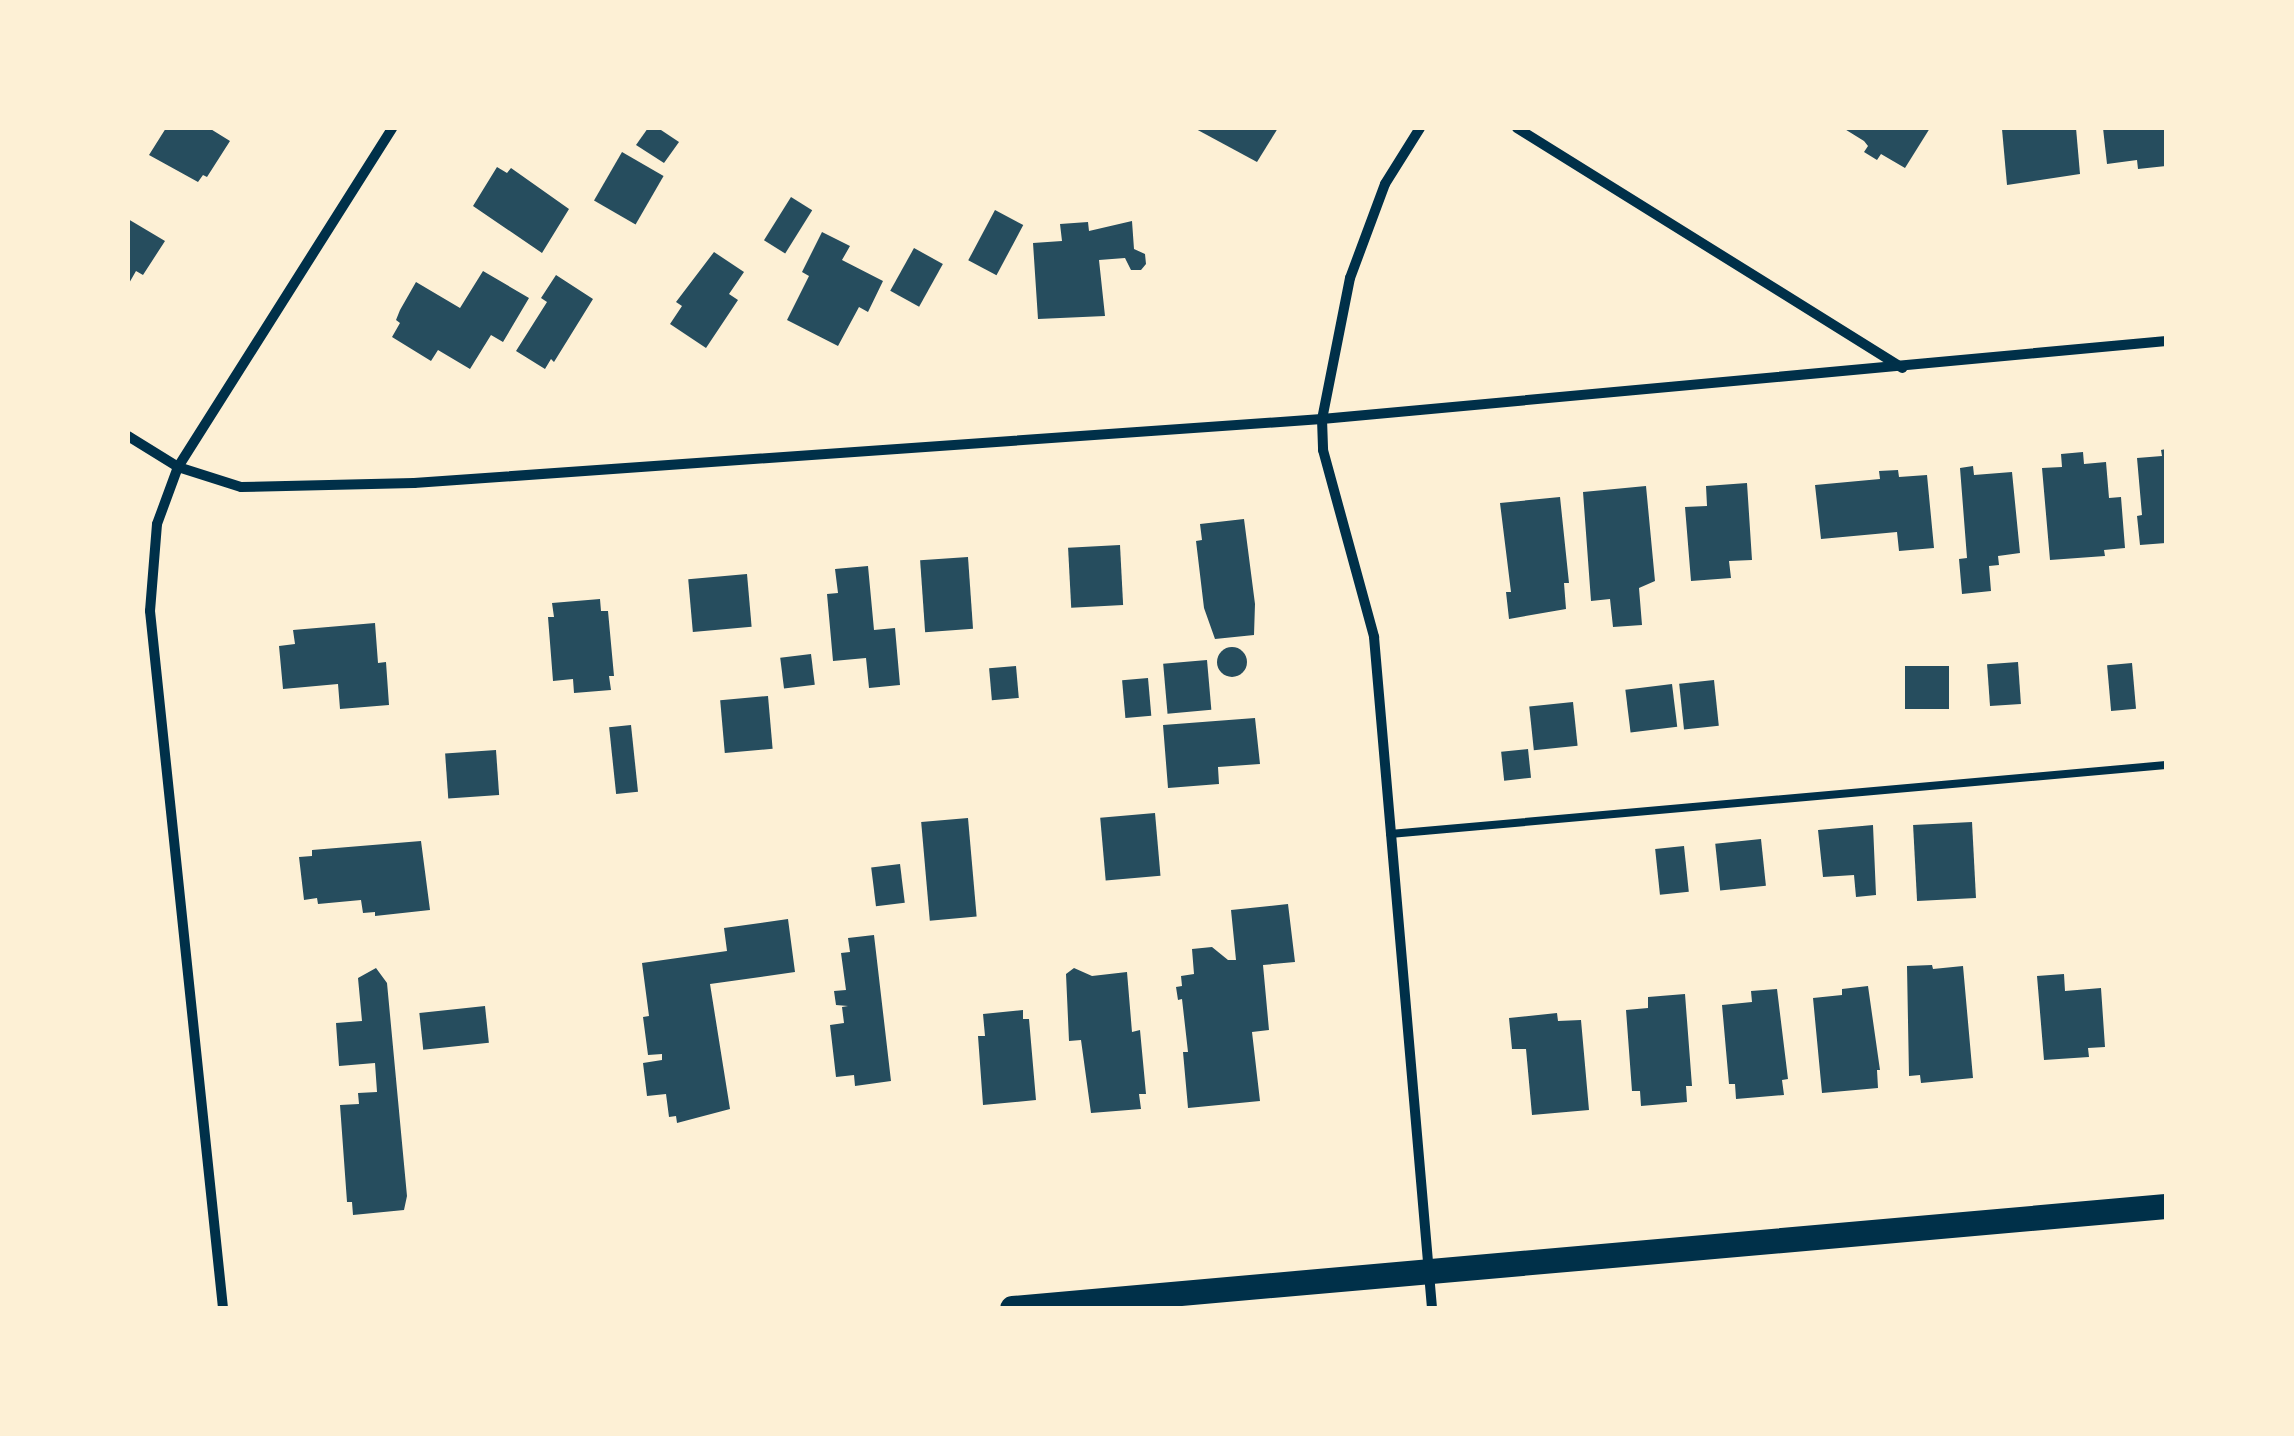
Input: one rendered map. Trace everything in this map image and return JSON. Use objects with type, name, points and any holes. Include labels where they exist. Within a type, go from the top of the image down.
[{"type":"main road","points":[[1012,1308],[2166,1206]]},
{"type":"street","points":[[222,1308],[150,612],[156,524],[178,467],[392,128]]},
{"type":"street","points":[[1420,128],[1384,184],[1350,278],[1322,419],[1324,450],[1374,637],[1432,1308]]},
{"type":"street","points":[[1516,128],[1902,368]]},
{"type":"street","points":[[128,436],[178,467],[240,487],[414,483],[1322,419],[1902,368],[2166,340]]},
{"type":"lane","points":[[1390,834],[2166,765]]},
{"type":"building","points":[[166,128],[209,128],[230,141],[207,177],[203,175],[198,182],[149,155]]},
{"type":"building","points":[[648,128],[658,128],[679,142],[664,163],[636,145]]},
{"type":"building","points":[[1194,128],[1278,128],[1257,162]]},
{"type":"building","points":[[1843,128],[1930,128],[1905,168],[1881,154],[1877,160],[1864,152],[1868,146],[1864,141]]},
{"type":"building","points":[[2076,128],[2080,174],[2007,185],[2002,129]]},
{"type":"building","points":[[2103,128],[2166,128],[2166,166],[2138,169],[2137,160],[2107,164]]},
{"type":"building","points":[[622,152],[664,176],[636,224],[594,200]]},
{"type":"building","points":[[497,167],[507,173],[511,168],[569,209],[542,253],[473,206]]},
{"type":"building","points":[[791,197],[812,210],[785,253],[764,240]]},
{"type":"building","points":[[995,210],[1023,225],[996,275],[968,260]]},
{"type":"building","points":[[128,219],[165,241],[143,275],[136,271],[128,285]]},
{"type":"building","points":[[1132,221],[1134,249],[1145,254],[1146,264],[1141,270],[1131,270],[1125,258],[1099,260],[1105,316],[1038,319],[1033,243],[1062,241],[1060,224],[1088,222],[1089,231]]},
{"type":"building","points":[[822,232],[850,246],[842,260],[883,281],[868,312],[859,307],[838,346],[787,320],[809,276],[802,272]]},
{"type":"building","points":[[914,248],[943,264],[919,307],[890,291]]},
{"type":"building","points":[[714,252],[744,272],[729,294],[738,300],[706,348],[670,324],[682,306],[676,302]]},
{"type":"building","points":[[483,271],[529,298],[503,342],[491,335],[470,369],[438,350],[431,361],[392,337],[400,323],[396,320],[400,310],[416,282],[460,308]]},
{"type":"building","points":[[556,275],[593,299],[554,362],[551,359],[545,369],[516,351],[547,302],[541,298]]},
{"type":"building","points":[[2166,449],[2166,543],[2140,545],[2137,516],[2142,515],[2137,458],[2162,456],[2161,450]]},
{"type":"building","points":[[2083,452],[2084,464],[2106,462],[2109,498],[2121,497],[2125,548],[2104,550],[2105,556],[2050,560],[2042,468],[2062,467],[2061,454]]},
{"type":"building","points":[[1973,466],[1974,475],[2012,472],[2020,553],[1998,556],[1999,565],[1989,566],[1991,591],[1962,594],[1959,559],[1967,558],[1960,468]]},
{"type":"building","points":[[1898,470],[1899,477],[1927,475],[1934,548],[1899,551],[1897,532],[1821,539],[1815,485],[1880,479],[1879,471]]},
{"type":"building","points":[[1747,483],[1752,560],[1729,561],[1731,578],[1691,581],[1685,507],[1707,506],[1706,486]]},
{"type":"building","points":[[1646,486],[1655,581],[1639,588],[1642,625],[1613,627],[1610,599],[1591,601],[1583,492]]},
{"type":"building","points":[[1560,497],[1569,583],[1564,583],[1566,609],[1509,619],[1506,592],[1511,592],[1500,503]]},
{"type":"building","points":[[1244,519],[1255,604],[1254,635],[1215,639],[1204,608],[1196,541],[1202,540],[1200,524]]},
{"type":"building","points":[[1120,545],[1123,605],[1071,608],[1068,548]]},
{"type":"building","points":[[968,557],[973,629],[925,632],[920,560]]},
{"type":"building","points":[[868,566],[874,630],[895,628],[900,685],[869,688],[866,658],[833,661],[827,594],[838,593],[835,569]]},
{"type":"building","points":[[747,574],[752,627],[693,632],[688,579]]},
{"type":"building","points":[[600,599],[601,611],[608,611],[614,676],[609,676],[611,690],[574,693],[573,679],[553,681],[548,617],[554,617],[552,603]]},
{"type":"building","points":[[375,623],[378,663],[386,662],[389,705],[340,709],[338,684],[283,689],[279,646],[295,644],[293,630]]},
{"type":"building","points":[[1232,647],[1246,656],[1247,662],[1238,676],[1232,677],[1218,668],[1217,662],[1226,648]]},
{"type":"building","points":[[811,654],[815,685],[784,689],[780,658]]},
{"type":"building","points":[[1207,660],[1211,710],[1168,714],[1163,664]]},
{"type":"building","points":[[2018,662],[2021,704],[1990,706],[1987,664]]},
{"type":"building","points":[[2132,663],[2136,709],[2111,711],[2107,665]]},
{"type":"building","points":[[1016,666],[1019,698],[992,700],[989,668]]},
{"type":"building","points":[[1905,666],[1949,666],[1949,709],[1905,709]]},
{"type":"building","points":[[1148,678],[1151,716],[1125,718],[1122,680]]},
{"type":"building","points":[[1714,680],[1719,726],[1684,729],[1679,684]]},
{"type":"building","points":[[1672,684],[1677,727],[1631,732],[1625,690]]},
{"type":"building","points":[[768,696],[773,749],[725,753],[720,700]]},
{"type":"building","points":[[1573,702],[1578,746],[1534,750],[1529,707]]},
{"type":"building","points":[[1255,718],[1260,764],[1218,767],[1219,784],[1168,788],[1163,725]]},
{"type":"building","points":[[631,725],[638,792],[616,794],[609,727]]},
{"type":"building","points":[[1528,749],[1531,778],[1504,781],[1501,752]]},
{"type":"building","points":[[496,750],[499,795],[448,798],[445,754]]},
{"type":"building","points":[[1155,813],[1160,876],[1106,881],[1100,818]]},
{"type":"building","points":[[968,818],[977,917],[930,921],[921,822]]},
{"type":"building","points":[[1972,822],[1976,898],[1917,901],[1913,825]]},
{"type":"building","points":[[1873,825],[1876,895],[1856,897],[1854,875],[1823,877],[1818,830]]},
{"type":"building","points":[[1761,839],[1766,886],[1720,891],[1715,844]]},
{"type":"building","points":[[421,841],[430,910],[375,916],[375,912],[363,913],[361,900],[318,904],[317,898],[304,900],[299,857],[312,856],[312,850]]},
{"type":"building","points":[[1684,846],[1689,892],[1660,895],[1655,849]]},
{"type":"building","points":[[900,864],[905,903],[876,906],[871,868]]},
{"type":"building","points":[[1288,904],[1295,962],[1263,965],[1269,1030],[1252,1032],[1260,1101],[1188,1108],[1183,1052],[1188,1052],[1182,999],[1178,1000],[1176,987],[1182,986],[1181,976],[1194,974],[1192,949],[1212,947],[1228,960],[1236,960],[1231,910]]},
{"type":"building","points":[[788,919],[795,972],[710,984],[730,1109],[677,1123],[676,1116],[669,1117],[666,1094],[647,1096],[643,1063],[662,1060],[662,1054],[648,1055],[643,1017],[649,1016],[642,963],[727,951],[724,928]]},
{"type":"building","points":[[874,935],[891,1081],[855,1086],[854,1075],[836,1077],[830,1025],[844,1023],[842,1007],[848,1006],[836,1005],[834,991],[846,990],[841,953],[850,952],[848,938]]},
{"type":"building","points":[[1932,965],[1933,969],[1963,966],[1973,1078],[1921,1083],[1920,1075],[1909,1076],[1907,966]]},
{"type":"building","points":[[376,968],[387,983],[407,1196],[404,1210],[353,1215],[352,1202],[347,1202],[340,1105],[359,1104],[358,1093],[377,1092],[375,1063],[339,1066],[336,1023],[362,1021],[358,978]]},
{"type":"building","points":[[1074,968],[1092,976],[1127,972],[1132,1032],[1140,1030],[1146,1094],[1139,1094],[1141,1109],[1091,1113],[1081,1040],[1069,1041],[1066,974]]},
{"type":"building","points":[[2064,974],[2065,991],[2101,988],[2105,1047],[2088,1048],[2089,1057],[2044,1060],[2037,976]]},
{"type":"building","points":[[1868,986],[1880,1070],[1878,1088],[1822,1093],[1813,998],[1842,995],[1842,989]]},
{"type":"building","points":[[1777,989],[1788,1079],[1782,1080],[1784,1095],[1736,1099],[1735,1084],[1729,1084],[1722,1005],[1752,1002],[1751,991]]},
{"type":"building","points":[[1685,994],[1692,1086],[1686,1086],[1687,1102],[1641,1106],[1640,1091],[1632,1091],[1626,1010],[1648,1008],[1648,997]]},
{"type":"building","points":[[485,1006],[489,1043],[423,1050],[419,1013]]},
{"type":"building","points":[[1023,1010],[1023,1019],[1029,1019],[1036,1100],[983,1105],[978,1036],[985,1036],[983,1014]]},
{"type":"building","points":[[1557,1013],[1558,1021],[1581,1020],[1589,1110],[1532,1115],[1526,1049],[1512,1049],[1509,1018]]}]
